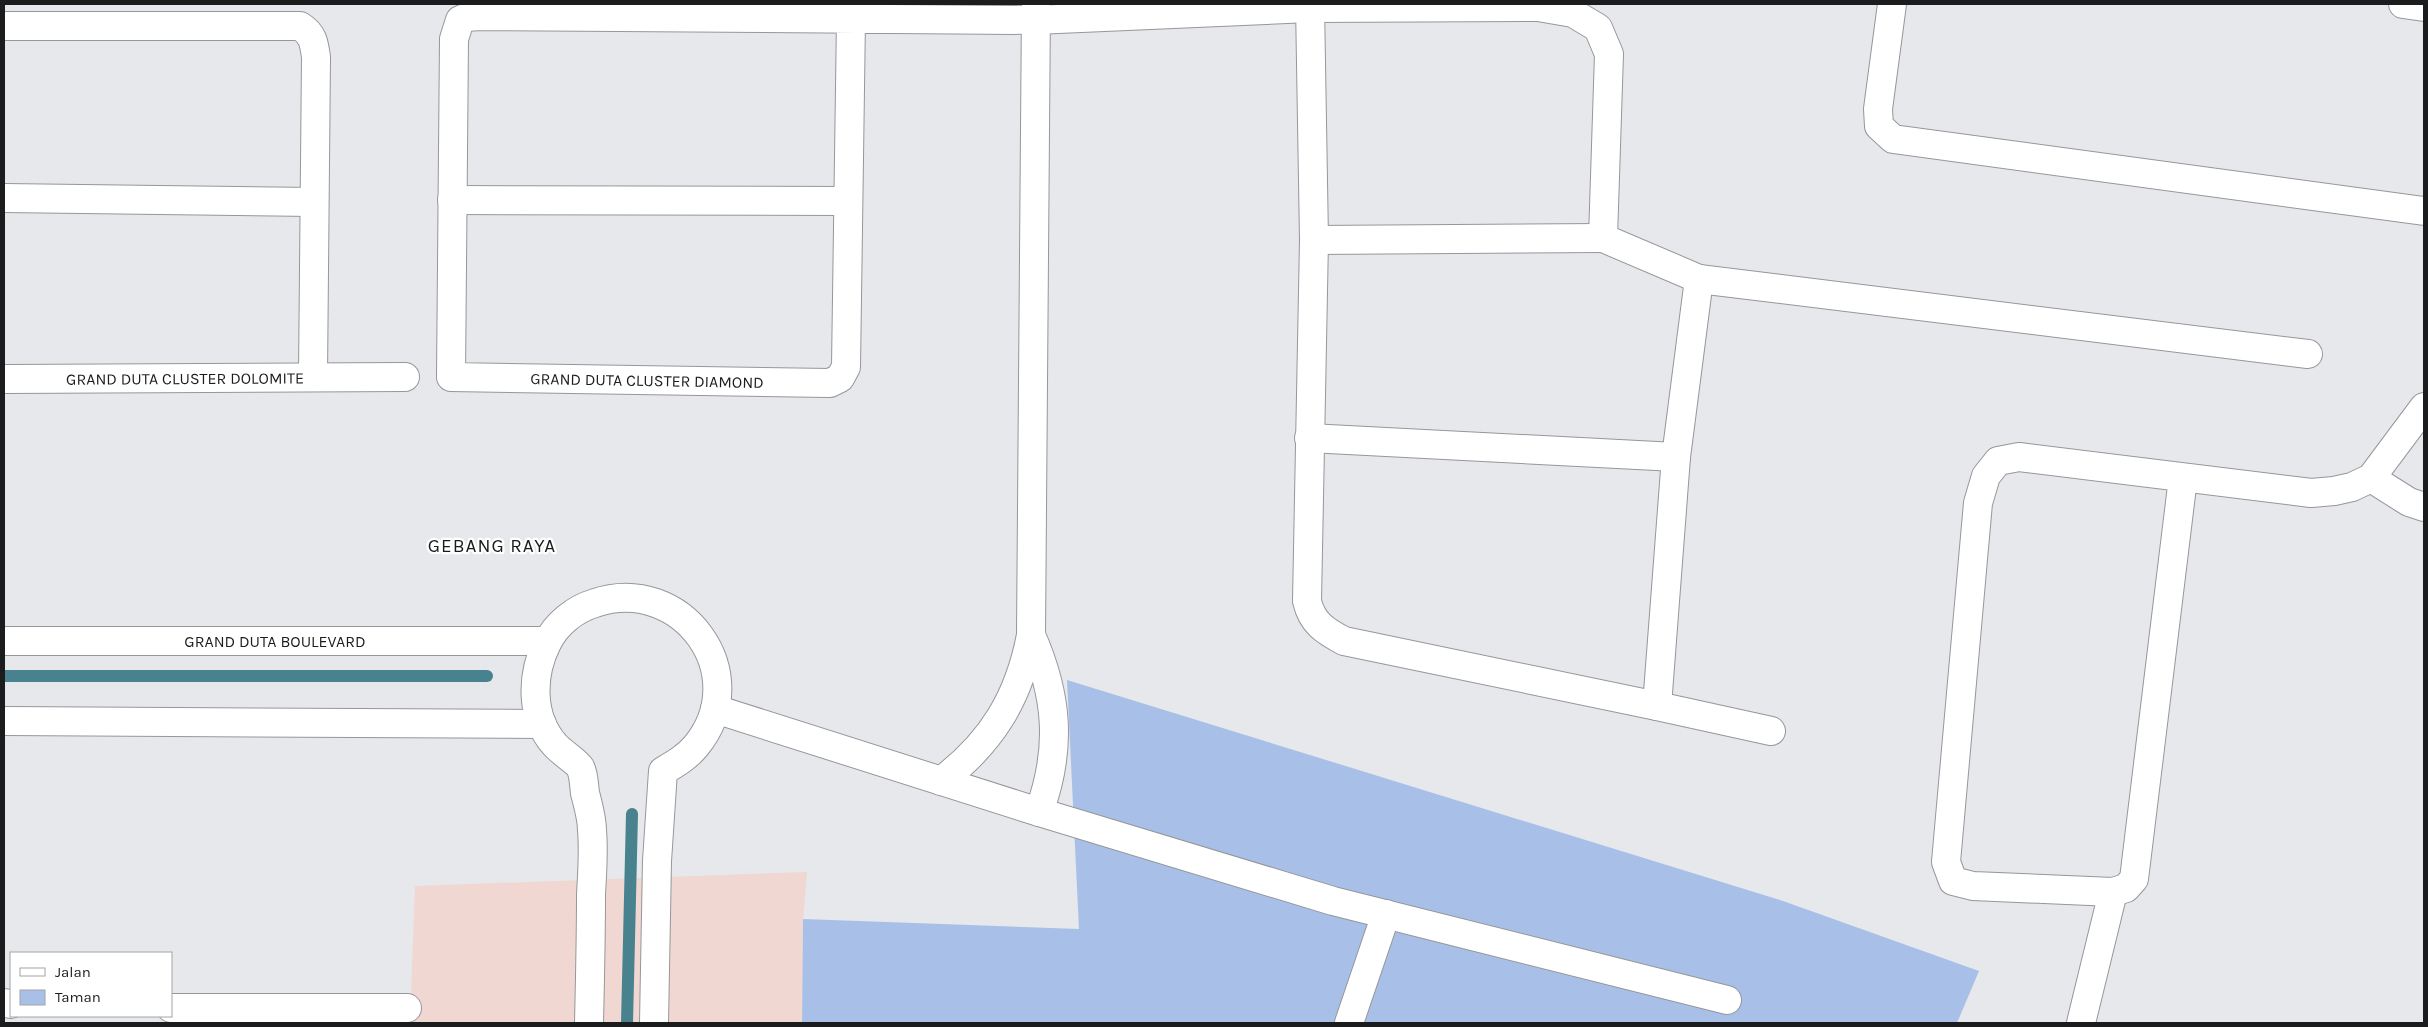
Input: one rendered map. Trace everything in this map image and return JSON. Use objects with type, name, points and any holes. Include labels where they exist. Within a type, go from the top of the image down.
[{"type":"street","points":[[1892,4],[1878,109],[1879,126],[1893,139],[2424,211]]},
{"type":"street","points":[[2403,4],[2424,7]]},
{"type":"street","points":[[1310,6],[1314,240],[1307,601],[1309,611],[1317,625],[1344,641],[1771,731]]},
{"type":"street","name":"GRAND DUTA CLUSTER DIAMOND","points":[[851,18],[846,367],[840,378],[830,383],[451,377],[454,39],[460,20],[467,17],[851,18],[1310,6],[1538,6],[1573,12],[1598,28],[1609,54],[1603,238]]},
{"type":"street","points":[[941,781],[974,752],[1002,718],[1020,678],[1031,635],[1036,12]]},
{"type":"street","name":"GRAND DUTA CLUSTER DOLOMITE","points":[[4,26],[300,26],[312,36],[316,57],[313,376],[4,379]]},
{"type":"street","points":[[4,198],[314,202]]},
{"type":"street","points":[[452,200],[848,201]]},
{"type":"street","points":[[1314,240],[1603,238],[1699,279],[2308,354]]},
{"type":"street","points":[[1657,706],[1676,457],[1699,279]]},
{"type":"street","points":[[313,376],[405,376]]},
{"type":"street","points":[[2183,478],[2134,879],[2126,888],[2113,892],[1973,886],[1953,882],[1946,862],[1978,503],[1986,476],[1998,461],[2019,457],[2311,493],[2352,487],[2371,478],[2424,407]]},
{"type":"street","points":[[1309,438],[1676,457]]},
{"type":"street","points":[[2371,478],[2409,502],[2424,507]]},
{"type":"street","points":[[589,1023],[592,830],[580,766],[554,745],[542,724],[535,696],[536,667],[548,641],[564,620],[586,606],[611,598],[637,597],[662,604],[685,618],[702,637],[713,661],[718,686],[715,709],[707,729],[696,747],[681,761],[663,771],[657,861],[654,1023]]},
{"type":"street","points":[[1031,635],[1044,666],[1054,715],[1052,764],[1039,812]]},
{"type":"street","name":"GRAND DUTA BOULEVARD","points":[[4,641],[548,641]]},
{"type":"street","points":[[715,709],[1039,812],[1333,901],[1727,1000]]},
{"type":"street","points":[[4,721],[542,724]]},
{"type":"street","points":[[2081,1023],[2113,892]]},
{"type":"street","points":[[1350,1023],[1386,914]]},
{"type":"street","points":[[172,1008],[307,1016],[407,1008]]},
{"type":"shaded area","points":[[807,872],[803,919],[802,1023],[410,1023],[415,886]]},
{"type":"green space","points":[[1067,680],[1783,901],[1979,971],[1957,1023],[802,1023],[803,919],[1079,929]]},
{"type":"waterway","points":[[4,676],[487,676]]},
{"type":"waterway","points":[[627,1023],[632,814]]},
{"type":"district","name":"GEBANG RAYA","points":[[492,545]]}]
